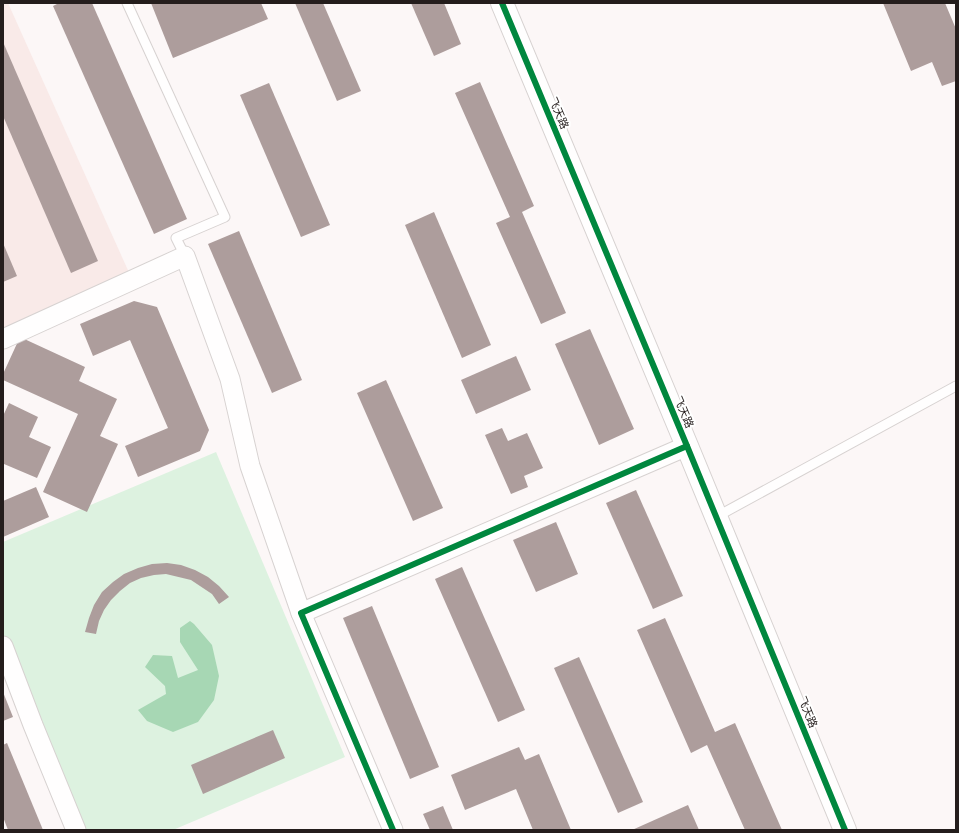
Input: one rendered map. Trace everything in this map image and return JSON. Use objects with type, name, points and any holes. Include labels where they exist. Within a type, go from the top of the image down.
[{"type":"street","name":"飞天路","points":[[502,3],[846,830]]},
{"type":"street","points":[[3,339],[185,256],[230,379],[250,466],[302,613],[393,830]]},
{"type":"street","points":[[302,613],[687,446]]},
{"type":"street","points":[[3,646],[33,725],[76,830]]},
{"type":"lane","points":[[127,3],[225,217],[176,238],[185,256]]},
{"type":"lane","points":[[716,517],[956,386]]},
{"type":"shaded area","points":[[3,3],[8,3],[131,277],[3,335]]},
{"type":"shaded area","points":[[216,452],[345,757],[173,830],[83,830],[3,642],[3,542]]},
{"type":"shaded area","points":[[190,621],[212,645],[219,676],[214,700],[198,722],[173,732],[147,721],[138,710],[166,694],[165,686],[145,667],[153,655],[172,656],[178,678],[198,670],[180,642],[180,628]]},
{"type":"building","points":[[59,3],[92,3],[187,219],[154,234],[53,6]]},
{"type":"building","points":[[151,3],[261,3],[268,19],[173,58]]},
{"type":"building","points":[[295,3],[323,3],[361,91],[337,101]]},
{"type":"building","points":[[411,3],[444,3],[461,44],[434,56]]},
{"type":"building","points":[[883,3],[945,3],[956,29],[956,81],[942,86],[932,62],[911,71]]},
{"type":"building","points":[[3,42],[98,261],[71,273],[3,116]]},
{"type":"building","points":[[480,82],[534,206],[522,212],[566,313],[541,324],[496,223],[510,217],[455,93]]},
{"type":"building","points":[[269,83],[330,225],[301,237],[240,95]]},
{"type":"building","points":[[434,212],[491,345],[462,358],[405,225]]},
{"type":"building","points":[[239,231],[302,380],[272,393],[208,244]]},
{"type":"building","points":[[3,243],[17,276],[3,282]]},
{"type":"building","points":[[134,301],[157,307],[209,430],[200,451],[138,477],[125,446],[168,428],[130,340],[93,356],[80,324]]},
{"type":"building","points":[[590,329],[634,429],[599,445],[555,344]]},
{"type":"building","points":[[20,337],[85,367],[79,381],[117,399],[100,436],[118,444],[87,512],[43,492],[78,414],[3,380],[3,374]]},
{"type":"building","points":[[516,356],[531,390],[476,414],[461,380]]},
{"type":"building","points":[[386,380],[443,508],[413,521],[357,393]]},
{"type":"building","points":[[9,403],[38,417],[29,437],[51,447],[37,478],[4,464],[3,462],[3,416]]},
{"type":"building","points":[[502,428],[508,441],[527,433],[543,468],[524,476],[528,487],[511,494],[485,435]]},
{"type":"building","points":[[36,487],[49,517],[3,537],[3,501]]},
{"type":"building","points":[[636,490],[683,596],[653,609],[606,503]]},
{"type":"building","points":[[556,522],[578,574],[536,592],[513,540]]},
{"type":"building","points":[[167,563],[181,565],[208,577],[229,597],[219,604],[212,594],[191,580],[166,574],[141,578],[130,583],[111,600],[99,621],[96,634],[85,632],[94,605],[102,592],[113,582],[124,574],[138,568],[152,564]]},
{"type":"building","points":[[462,567],[525,710],[498,722],[435,579]]},
{"type":"building","points":[[372,606],[439,767],[410,779],[343,618]]},
{"type":"building","points":[[665,618],[715,732],[735,723],[782,830],[745,830],[707,745],[691,753],[637,630]]},
{"type":"building","points":[[579,657],[643,802],[618,813],[554,668]]},
{"type":"building","points":[[3,692],[13,717],[3,721]]},
{"type":"building","points":[[273,730],[285,758],[203,794],[191,765]]},
{"type":"building","points":[[7,743],[43,830],[8,830],[3,817],[3,745]]},
{"type":"building","points":[[519,747],[525,760],[539,754],[571,830],[533,830],[516,789],[465,810],[451,775]]},
{"type":"building","points":[[688,805],[699,830],[632,830]]},
{"type":"building","points":[[443,806],[453,830],[430,830],[423,814]]},
{"type":"cycle path","points":[[502,3],[845,830]]},
{"type":"cycle path","points":[[393,830],[301,613],[687,446]]}]
